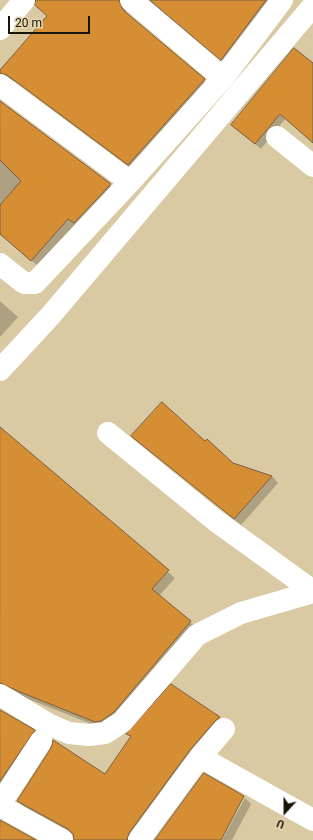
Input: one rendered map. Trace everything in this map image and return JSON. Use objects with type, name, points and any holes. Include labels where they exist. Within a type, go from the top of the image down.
[{"type":"street","points":[[0,29],[24,0]]},
{"type":"street","points":[[131,0],[223,78]]},
{"type":"street","points":[[0,264],[24,283],[35,283],[130,182],[223,78],[282,0]]},
{"type":"street","points":[[0,370],[50,315],[313,6]]},
{"type":"street","points":[[0,85],[130,182]]},
{"type":"street","points":[[277,137],[313,166]]},
{"type":"street","points":[[108,433],[216,521],[313,592]]},
{"type":"street","points":[[0,695],[48,724],[69,733],[89,736],[105,733],[122,722],[197,635],[241,613],[313,592]]},
{"type":"street","points":[[139,840],[200,757],[224,729]]},
{"type":"street","points":[[41,741],[0,805],[62,840]]},
{"type":"street","points":[[200,757],[313,820]]},
{"type":"building","points":[[36,0],[119,0],[123,10],[205,79],[128,165],[7,75],[0,73],[0,70],[47,16],[35,5]]},
{"type":"building","points":[[150,0],[266,0],[221,60]]},
{"type":"building","points":[[294,48],[313,63],[313,143],[280,114],[255,144],[231,125]]},
{"type":"building","points":[[0,101],[111,184],[74,223],[68,219],[31,261],[0,234],[0,205],[21,181],[0,160]]},
{"type":"building","points":[[162,402],[205,441],[207,439],[233,463],[272,476],[234,519],[131,436]]},
{"type":"building","points":[[0,427],[169,570],[152,589],[191,621],[114,712],[101,721],[95,722],[0,683]]},
{"type":"building","points":[[171,684],[220,717],[190,750],[129,833],[127,840],[74,840],[73,834],[68,829],[17,801],[51,748],[53,740],[105,774],[131,736],[126,734]]},
{"type":"building","points":[[0,710],[35,730],[0,781]]},
{"type":"building","points":[[204,773],[244,796],[221,840],[155,840]]},
{"type":"building","points":[[0,820],[36,840],[0,840]]}]
